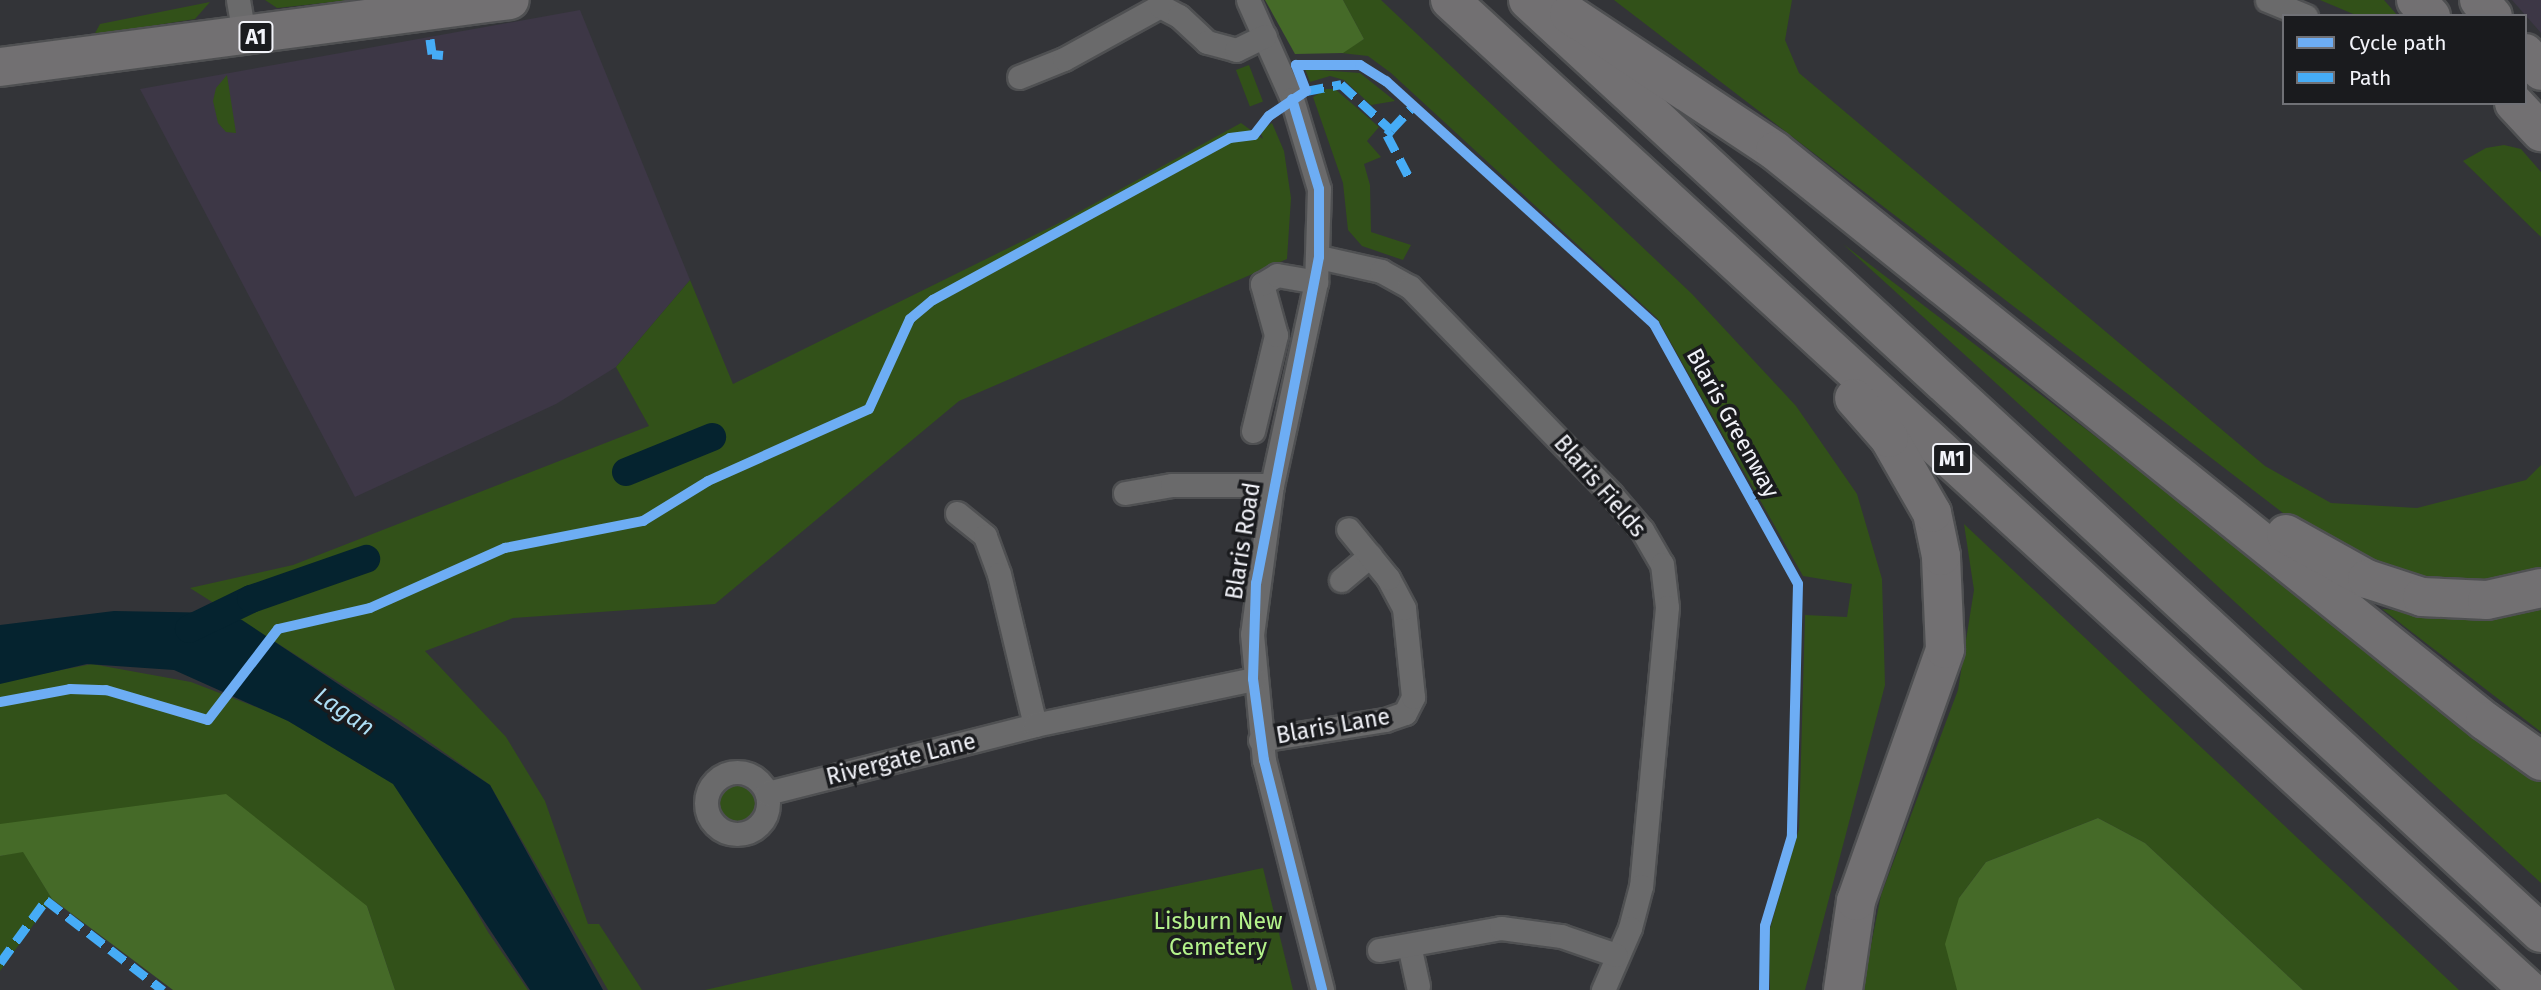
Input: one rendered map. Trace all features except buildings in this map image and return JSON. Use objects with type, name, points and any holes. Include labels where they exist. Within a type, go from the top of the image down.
[{"type":"highway","name":"A1","points":[[0,67],[245,38],[510,0]]},
{"type":"highway","points":[[1441,0],[1539,100],[1844,386],[1889,438],[1932,513],[1941,556],[1945,649],[1856,901],[1843,990]]},
{"type":"highway","name":"M1","points":[[1450,0],[2529,990]]},
{"type":"highway","name":"M1","points":[[1528,0],[2541,933]]},
{"type":"highway","points":[[1547,0],[1775,151],[2093,403],[2485,721],[2541,761]]},
{"type":"highway","points":[[2416,0],[2429,14]]},
{"type":"highway","points":[[2479,0],[2491,14]]},
{"type":"highway","points":[[2527,55],[2541,71]]},
{"type":"highway","points":[[2516,105],[2541,132]]},
{"type":"highway","points":[[2093,403],[2317,554],[2367,579],[2422,597],[2487,600],[2541,587]]},
{"type":"street","points":[[238,0],[245,38]]},
{"type":"street","name":"Blaris Road","points":[[1248,0],[1307,141],[1318,189],[1319,257],[1316,282],[1272,485],[1256,583],[1253,679],[1260,740],[1322,990]]},
{"type":"street","points":[[2267,0],[2301,14]]},
{"type":"street","points":[[1019,77],[1064,60],[1160,6],[1179,16],[1207,42],[1236,51],[1265,36]]},
{"type":"street","name":"Blaris Fields","points":[[1319,257],[1381,271],[1410,287],[1611,494],[1642,530],[1661,564],[1667,607],[1641,886],[1630,928],[1603,990]]},
{"type":"street","points":[[1253,430],[1276,335],[1262,284],[1276,275],[1316,282]]},
{"type":"street","points":[[1125,494],[1172,485],[1272,485]]},
{"type":"street","points":[[957,513],[985,536],[999,574],[1035,725]]},
{"type":"street","name":"Blaris Lane","points":[[1260,740],[1334,729],[1405,713],[1413,697],[1404,608],[1370,556],[1348,529]]},
{"type":"street","points":[[1341,580],[1370,556]]},
{"type":"street","name":"Rivergate Lane","points":[[766,793],[1035,725],[1253,679]]},
{"type":"street","points":[[1378,950],[1501,928],[1561,936],[1616,955]]},
{"type":"street","points":[[1409,945],[1418,986]]},
{"type":"shaded area","points":[[2512,0],[2541,0],[2541,33],[2527,14]]},
{"type":"shaded area","points":[[580,10],[690,280],[616,367],[556,404],[355,497],[140,89]]},
{"type":"green space","points":[[265,0],[351,0],[277,8]]},
{"type":"green space","points":[[1265,0],[1343,0],[1364,39],[1343,53],[1295,54]]},
{"type":"green space","points":[[1343,0],[1381,0],[1692,294],[1796,406],[1857,494],[1882,579],[1885,685],[1805,990],[1770,990],[1769,932],[1799,829],[1805,615],[1847,617],[1852,584],[1803,576],[1657,318],[1391,73],[1368,56],[1341,53],[1364,39]]},
{"type":"green space","points":[[1614,0],[1792,0],[1785,40],[1799,73],[2265,466],[2331,503],[2417,508],[2526,480],[2541,465],[2541,572],[2514,583],[2438,587],[2373,568],[2313,536]]},
{"type":"green space","points":[[2320,0],[2384,0],[2396,14],[2353,14]]},
{"type":"green space","points":[[210,2],[195,19],[94,35],[100,24]]},
{"type":"green space","points":[[1249,65],[1263,101],[1250,106],[1236,70]]},
{"type":"green space","points":[[1305,69],[1360,73],[1395,101],[1371,105],[1344,80],[1330,76],[1310,82]]},
{"type":"green space","points":[[227,75],[236,133],[226,132],[218,123],[213,101],[216,88]]},
{"type":"green space","points":[[1326,89],[1335,89],[1379,127],[1367,141],[1381,157],[1364,164],[1370,185],[1371,232],[1411,245],[1403,260],[1362,246],[1348,230],[1343,183],[1313,97]]},
{"type":"green space","points":[[1241,123],[1263,139],[1260,131],[1272,123],[1284,151],[1291,198],[1287,259],[959,401],[715,604],[513,618],[425,651],[506,737],[545,801],[588,924],[599,924],[642,990],[608,990],[490,785],[400,721],[190,588],[293,565],[649,426],[616,367],[690,280],[733,384],[1057,224]]},
{"type":"green space","points":[[2504,145],[2521,149],[2541,172],[2541,237],[2463,161],[2486,148]]},
{"type":"green space","points":[[1843,244],[2541,776],[2541,883],[2065,446]]},
{"type":"green space","points":[[1964,524],[2459,990],[2303,990],[2145,843],[2098,818],[1986,862],[1959,898],[1957,990],[1862,990],[1881,895],[1958,690],[1974,590]]},
{"type":"green space","points":[[2541,602],[2541,732],[2382,609],[2462,617]]},
{"type":"green space","points":[[92,664],[191,682],[279,716],[402,783],[488,932],[528,990],[395,990],[367,906],[0,824],[0,682]]},
{"type":"green space","points":[[736,782],[751,788],[757,803],[751,818],[736,824],[721,818],[715,803],[721,788]]},
{"type":"green space","points":[[226,794],[367,906],[395,990],[173,990],[52,899],[23,852],[0,856],[0,824]]},
{"type":"green space","points":[[2098,818],[2145,843],[2303,990],[1957,990],[1945,944],[1959,898],[1986,862]]},
{"type":"green space","points":[[23,851],[52,899],[0,971],[0,856]]},
{"type":"green space","name":"Lisburn New Cemetery","points":[[1263,868],[1293,990],[705,990],[990,925]]},
{"type":"water","name":"Lagan","points":[[114,611],[223,613],[242,620],[490,785],[603,990],[530,990],[393,784],[288,721],[174,670],[87,664],[0,684],[0,625]]},
{"type":"waterway","points":[[626,472],[712,437]]},
{"type":"waterway","points":[[189,629],[251,599],[366,559]]},
{"type":"marked path","points":[[430,39],[432,54],[443,55]]},
{"type":"marked path","points":[[1306,91],[1341,84],[1391,130],[1413,106]]},
{"type":"marked path","points":[[1391,130],[1387,135],[1410,179]]},
{"type":"marked path","points":[[0,963],[46,900],[163,990]]},
{"type":"cycle path","name":"Blaris Greenway","points":[[0,702],[70,689],[106,690],[208,720],[278,629],[370,608],[505,548],[643,521],[708,481],[869,409],[910,319],[933,300],[1230,138],[1254,135],[1269,116],[1306,91],[1296,65],[1360,65],[1386,81],[1654,324],[1798,584],[1792,836],[1765,926],[1764,990]]},
{"type":"cycle path","points":[[1292,99],[1319,189],[1319,257],[1256,583],[1253,679],[1264,760],[1322,990]]}]
